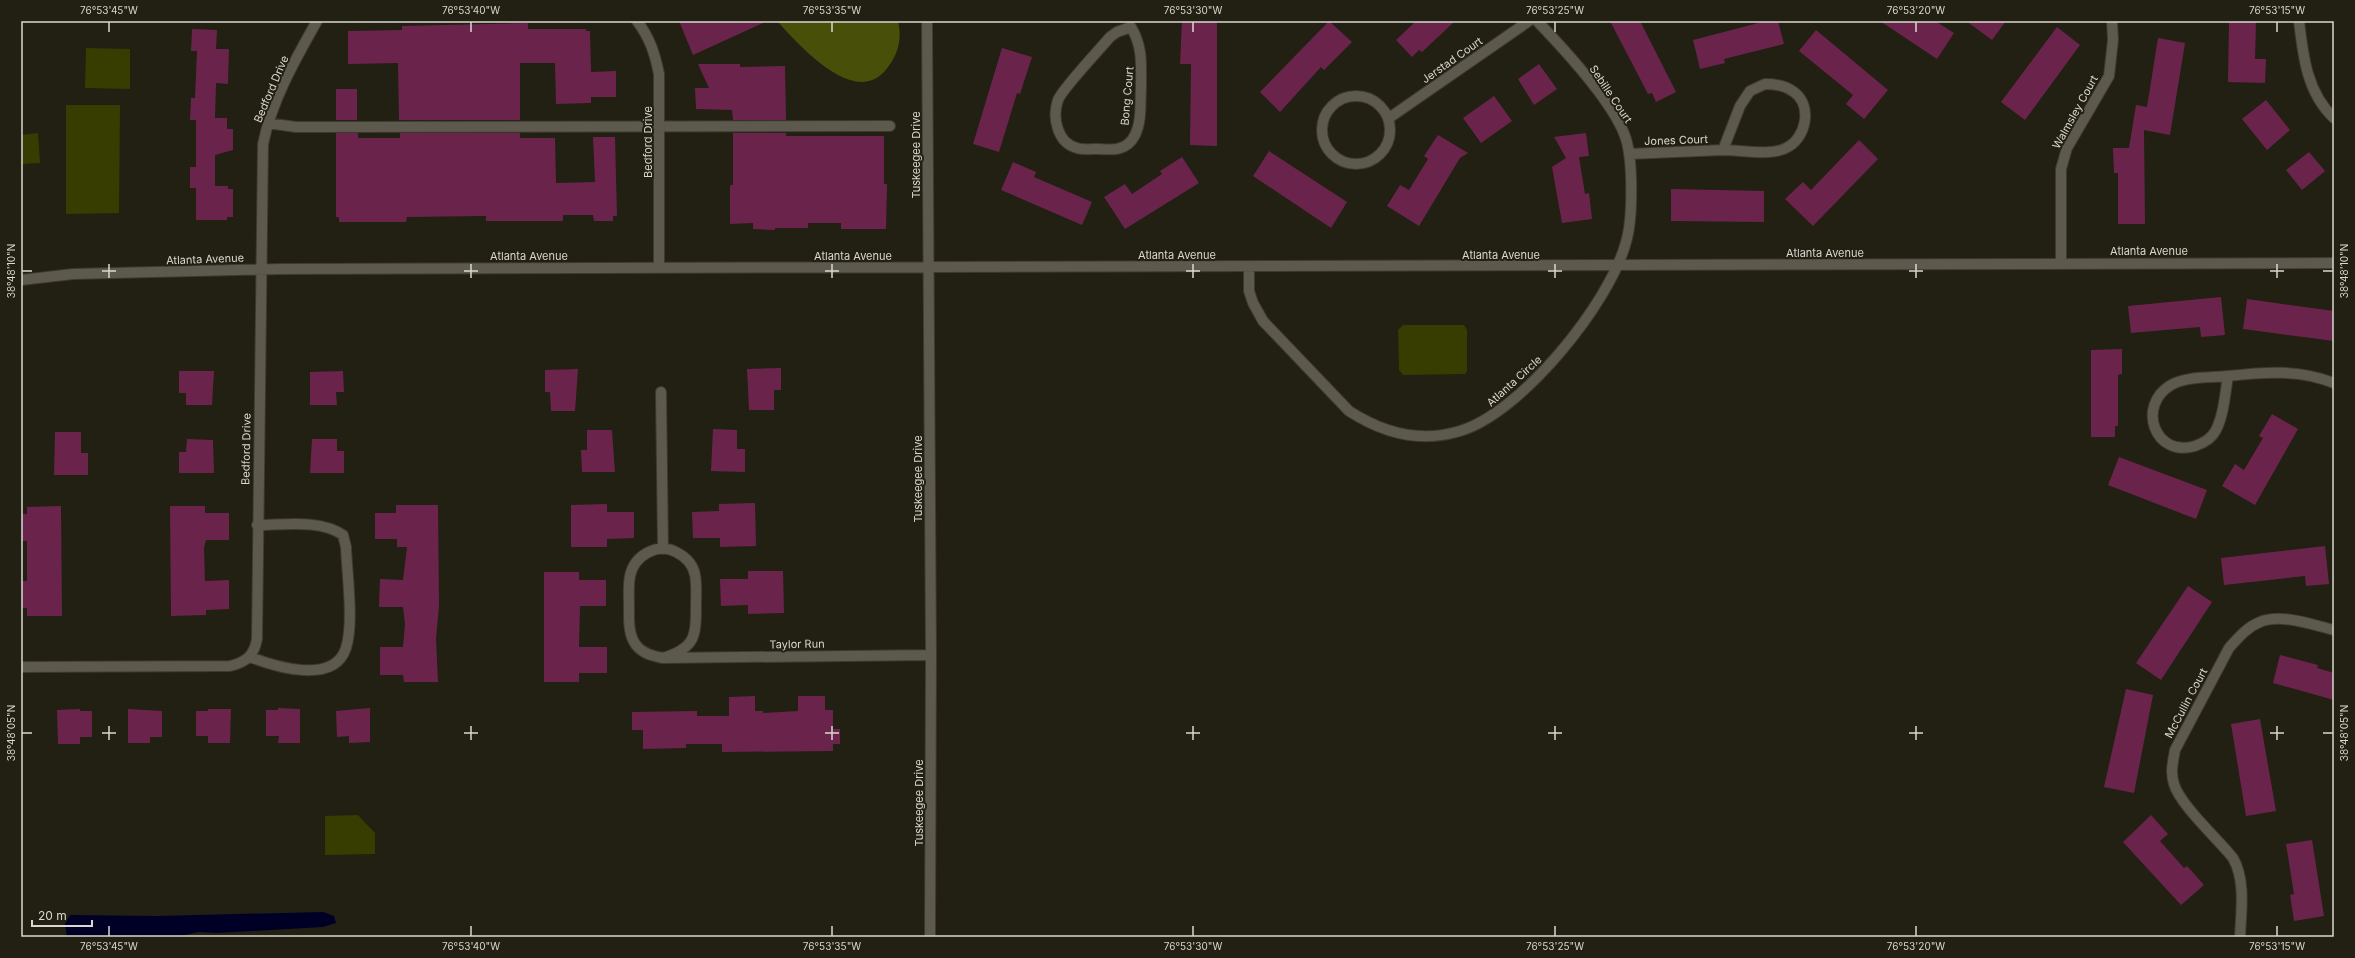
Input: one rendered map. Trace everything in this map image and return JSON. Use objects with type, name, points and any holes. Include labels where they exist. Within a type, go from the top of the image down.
[{"type":"street","name":"Bedford Drive","points":[[250,658],[255,648],[257,639],[257,526],[263,144],[267,123],[292,65],[317,21]]},
{"type":"street","name":"Bedford Drive","points":[[637,21],[645,31],[655,52],[659,74],[659,268]]},
{"type":"street","name":"Tuskeegee Drive","points":[[927,21],[932,655],[930,937]]},
{"type":"street","name":"Jerstad Court","points":[[1388,118],[1529,21]]},
{"type":"street","name":"Sebille Court","points":[[1538,21],[1567,52],[1602,98],[1626,137],[1629,154],[1628,236],[1617,266]]},
{"type":"street","name":"Walmsley Court","points":[[2061,263],[2061,169],[2067,148],[2109,76],[2114,40],[2112,21]]},
{"type":"street","points":[[2299,21],[2307,70],[2313,88],[2319,100],[2334,118]]},
{"type":"street","name":"Bong Court","points":[[1132,24],[1142,53],[1139,123],[1135,136],[1119,150],[1077,148],[1065,142],[1059,132],[1056,119],[1058,98],[1110,37],[1132,24]]},
{"type":"street","name":"Jones Court","points":[[1629,154],[1723,150],[1776,152],[1793,144],[1800,138],[1806,122],[1801,101],[1794,92],[1778,84],[1765,84],[1750,91],[1740,106],[1723,150]]},
{"type":"street","points":[[1350,96],[1362,96],[1374,100],[1382,108],[1388,118],[1390,130],[1388,142],[1382,152],[1373,160],[1362,163],[1350,163],[1339,159],[1330,151],[1324,141],[1322,129],[1324,118],[1330,107],[1339,100],[1350,96]]},
{"type":"street","points":[[267,123],[296,127],[890,126]]},
{"type":"street","name":"Atlanta Avenue","points":[[21,280],[73,274],[261,269],[2334,263]]},
{"type":"street","name":"Atlanta Circle","points":[[1249,267],[1249,291],[1253,303],[1263,321],[1349,412],[1382,429],[1423,436],[1460,431],[1478,424],[1504,408],[1550,365],[1571,339],[1617,266]]},
{"type":"street","points":[[2228,376],[2224,405],[2216,430],[2204,443],[2186,449],[2166,442],[2156,431],[2152,420],[2152,410],[2159,394],[2172,384],[2183,381],[2228,376],[2266,372],[2289,372],[2312,376],[2334,383]]},
{"type":"street","points":[[661,392],[662,549],[672,550],[684,557],[691,564],[695,574],[696,589],[695,632],[690,644],[680,653],[663,658]]},
{"type":"street","points":[[21,667],[230,666],[242,663],[250,658],[272,666],[287,669],[312,670],[329,667],[341,657],[348,635],[346,547],[343,535],[333,528],[322,526],[257,526]]},
{"type":"street","name":"Taylor Run","points":[[662,549],[647,553],[636,562],[630,577],[631,635],[636,645],[652,656],[663,658],[932,655]]},
{"type":"street","name":"McCullin Court","points":[[2240,937],[2241,884],[2239,868],[2233,858],[2181,799],[2173,783],[2172,764],[2175,750],[2229,648],[2241,634],[2260,622],[2278,619],[2334,630]]},
{"type":"green space","points":[[777,21],[898,21],[900,33],[899,45],[892,62],[888,67],[875,79],[861,82],[845,78],[830,70],[814,58]]},
{"type":"green space","points":[[86,48],[130,49],[130,89],[85,88]]},
{"type":"green space","points":[[66,105],[120,105],[119,213],[66,214]]},
{"type":"green space","points":[[38,133],[40,163],[21,164],[21,135]]},
{"type":"green space","points":[[1403,325],[1464,325],[1467,330],[1467,371],[1465,374],[1403,375],[1399,370],[1398,330]]},
{"type":"green space","points":[[358,815],[375,833],[375,854],[325,855],[325,816]]},
{"type":"water","points":[[323,912],[334,916],[336,923],[323,927],[217,933],[199,932],[175,937],[67,937],[65,924],[70,915],[157,916]]},
{"type":"building","points":[[679,21],[767,21],[693,55]]},
{"type":"building","points":[[1182,21],[1217,21],[1217,146],[1190,145],[1191,64],[1180,64]]},
{"type":"building","points":[[1329,21],[1352,42],[1324,70],[1321,67],[1280,112],[1260,92]]},
{"type":"building","points":[[1416,21],[1455,21],[1422,52],[1419,50],[1412,57],[1396,40]]},
{"type":"building","points":[[1610,21],[1640,21],[1676,92],[1656,102],[1652,93],[1648,94]]},
{"type":"building","points":[[1766,21],[1778,21],[1784,44],[1724,59],[1725,63],[1700,69],[1693,40]]},
{"type":"building","points":[[1880,21],[1935,21],[1954,33],[1937,59]]},
{"type":"building","points":[[1966,21],[2006,21],[1992,40]]},
{"type":"building","points":[[2229,21],[2256,21],[2255,59],[2266,59],[2265,83],[2228,82]]},
{"type":"building","points":[[528,23],[528,29],[586,29],[586,31],[590,31],[591,72],[616,71],[616,97],[591,97],[591,103],[556,104],[555,63],[520,63],[520,120],[399,120],[398,63],[348,64],[348,31],[402,30],[402,26]]},
{"type":"building","points":[[2057,27],[2080,45],[2025,120],[2001,102]]},
{"type":"building","points":[[192,29],[217,30],[216,49],[229,49],[228,84],[216,83],[215,118],[227,118],[227,129],[233,129],[233,150],[215,155],[215,186],[228,186],[228,189],[233,189],[233,217],[227,217],[227,220],[196,220],[196,188],[190,188],[190,167],[196,167],[196,120],[190,120],[191,98],[195,98],[197,51],[191,51]]},
{"type":"building","points":[[1816,30],[1888,90],[1864,119],[1846,104],[1853,95],[1799,51]]},
{"type":"building","points":[[2158,38],[2185,43],[2170,135],[2144,130],[2145,224],[2118,224],[2118,173],[2114,173],[2113,148],[2129,148],[2136,105],[2147,107]]},
{"type":"building","points":[[1002,48],[1032,57],[1020,94],[1017,93],[999,152],[973,144]]},
{"type":"building","points":[[698,64],[740,64],[740,67],[785,66],[786,120],[733,120],[732,110],[696,109],[695,88],[709,88]]},
{"type":"building","points":[[1539,64],[1557,89],[1534,105],[1518,79]]},
{"type":"building","points":[[336,89],[357,89],[357,120],[336,120]]},
{"type":"building","points":[[1494,96],[1512,121],[1481,143],[1463,118]]},
{"type":"building","points":[[2266,100],[2290,130],[2267,150],[2242,119]]},
{"type":"building","points":[[336,133],[358,133],[358,138],[400,138],[400,133],[520,133],[520,138],[555,138],[556,183],[595,182],[593,137],[615,137],[617,216],[613,216],[613,221],[594,221],[593,215],[563,215],[563,221],[486,221],[486,216],[482,216],[407,217],[406,222],[339,222],[339,217],[336,217]]},
{"type":"building","points":[[733,133],[786,133],[786,136],[884,136],[884,184],[887,184],[886,229],[841,229],[841,223],[808,223],[808,228],[775,228],[775,230],[753,229],[753,223],[730,224],[730,185],[733,185]]},
{"type":"building","points":[[1586,133],[1589,156],[1579,157],[1585,194],[1589,193],[1592,219],[1562,223],[1552,167],[1566,158],[1554,137]]},
{"type":"building","points":[[1438,135],[1468,153],[1460,158],[1419,226],[1387,206],[1400,185],[1409,190],[1428,159],[1424,156]]},
{"type":"building","points":[[1859,140],[1878,159],[1813,226],[1785,199],[1803,182],[1811,190]]},
{"type":"building","points":[[1269,151],[1347,202],[1331,228],[1253,176]]},
{"type":"building","points":[[2309,152],[2325,171],[2302,190],[2286,170]]},
{"type":"building","points":[[1182,157],[1199,183],[1125,229],[1104,197],[1125,184],[1132,194],[1162,174],[1160,171]]},
{"type":"building","points":[[1013,162],[1036,172],[1034,177],[1092,202],[1082,225],[1001,190]]},
{"type":"building","points":[[1671,189],[1764,191],[1764,222],[1671,221]]},
{"type":"building","points":[[2221,297],[2225,335],[2201,337],[2200,327],[2131,333],[2128,306]]},
{"type":"building","points":[[2247,299],[2334,311],[2334,341],[2243,329]]},
{"type":"building","points":[[2122,349],[2122,374],[2118,375],[2118,426],[2115,426],[2115,437],[2091,437],[2091,350]]},
{"type":"building","points":[[781,368],[781,390],[774,390],[774,410],[749,410],[747,369]]},
{"type":"building","points":[[578,369],[575,411],[551,411],[550,392],[545,392],[545,370]]},
{"type":"building","points":[[179,371],[214,371],[212,405],[186,405],[186,393],[179,393]]},
{"type":"building","points":[[343,371],[344,392],[336,392],[337,405],[310,405],[310,372]]},
{"type":"building","points":[[2272,414],[2298,429],[2255,505],[2222,486],[2235,464],[2244,470],[2263,438],[2259,436]]},
{"type":"building","points":[[713,429],[737,430],[737,449],[745,449],[745,472],[711,471]]},
{"type":"building","points":[[587,430],[612,430],[615,472],[582,472],[581,450],[587,450]]},
{"type":"building","points":[[55,432],[81,432],[81,453],[88,453],[88,475],[54,475]]},
{"type":"building","points":[[187,439],[213,440],[214,473],[179,473],[179,452],[186,452]]},
{"type":"building","points":[[312,439],[337,439],[337,451],[344,451],[344,473],[310,473]]},
{"type":"building","points":[[2119,457],[2207,490],[2196,519],[2108,485]]},
{"type":"building","points":[[755,503],[756,546],[720,547],[720,538],[693,538],[692,512],[719,511],[719,504]]},
{"type":"building","points":[[607,504],[607,512],[634,512],[634,538],[607,539],[607,547],[571,547],[571,505]]},
{"type":"building","points":[[396,505],[438,505],[439,606],[436,639],[438,682],[404,682],[403,675],[380,675],[380,647],[403,647],[405,624],[403,607],[379,607],[380,579],[403,580],[407,547],[397,547],[397,539],[375,539],[375,513],[396,513]]},
{"type":"building","points":[[61,506],[62,616],[27,616],[27,608],[21,608],[21,581],[27,581],[27,541],[21,541],[21,514],[27,514],[27,507]]},
{"type":"building","points":[[170,506],[205,506],[205,513],[229,513],[229,540],[206,540],[204,548],[205,581],[229,580],[229,609],[206,610],[206,615],[171,616]]},
{"type":"building","points":[[2325,546],[2329,584],[2306,586],[2305,576],[2224,585],[2221,558]]},
{"type":"building","points":[[748,571],[783,571],[784,613],[748,614],[748,605],[721,606],[720,579],[748,579]]},
{"type":"building","points":[[544,572],[579,572],[579,580],[606,580],[606,606],[580,606],[579,647],[607,647],[607,673],[579,673],[579,682],[544,682]]},
{"type":"building","points":[[2188,586],[2212,602],[2161,680],[2136,663]]},
{"type":"building","points":[[2280,655],[2318,665],[2317,668],[2334,673],[2334,700],[2273,683]]},
{"type":"building","points":[[2126,689],[2153,695],[2134,793],[2104,787]]},
{"type":"building","points":[[755,696],[755,711],[763,711],[763,713],[798,711],[798,696],[825,696],[825,710],[833,710],[833,729],[840,729],[840,744],[833,744],[833,751],[722,752],[722,744],[686,744],[686,748],[643,749],[643,730],[632,730],[632,712],[697,711],[697,716],[729,716],[729,697]]},
{"type":"building","points":[[278,708],[300,709],[300,743],[278,743],[279,736],[266,736],[266,710],[278,710]]},
{"type":"building","points":[[370,708],[370,742],[349,743],[349,736],[337,737],[336,711]]},
{"type":"building","points":[[80,709],[80,711],[92,711],[92,737],[80,737],[80,744],[58,744],[57,710]]},
{"type":"building","points":[[128,709],[162,711],[162,737],[150,737],[150,743],[128,743]]},
{"type":"building","points":[[208,709],[231,709],[230,743],[208,743],[208,736],[196,736],[196,711],[208,711]]},
{"type":"building","points":[[2260,719],[2276,811],[2246,816],[2231,724]]},
{"type":"building","points":[[2151,815],[2168,834],[2160,841],[2184,868],[2187,866],[2204,885],[2181,905],[2123,842]]},
{"type":"building","points":[[2312,840],[2324,916],[2294,921],[2290,895],[2294,894],[2286,844]]}]
